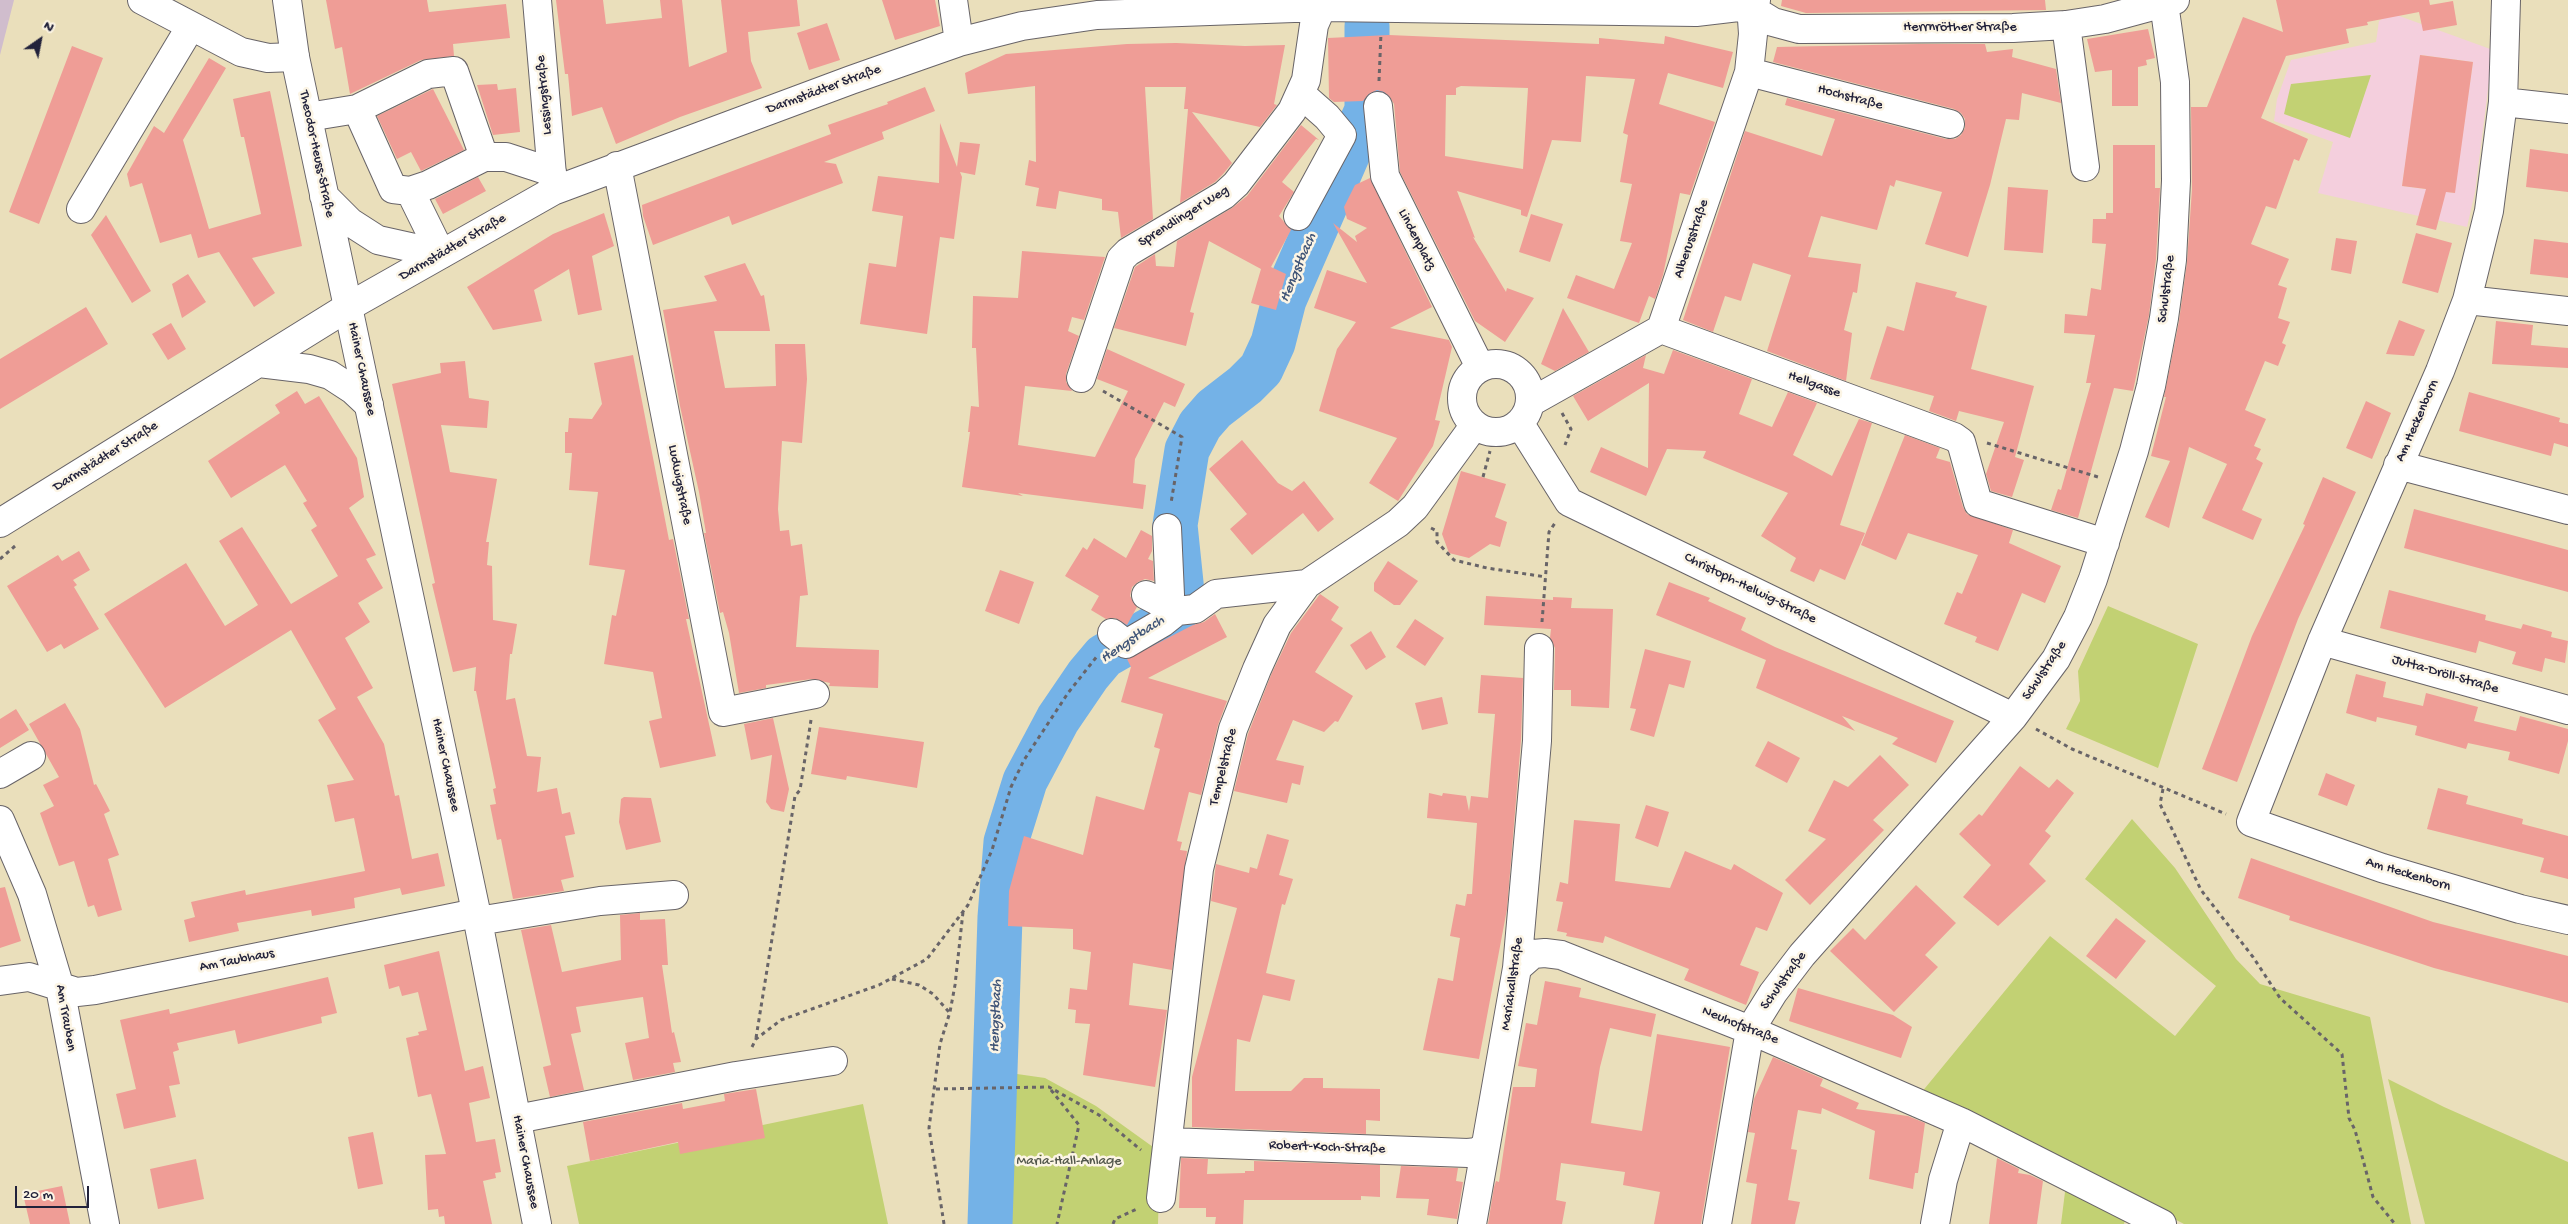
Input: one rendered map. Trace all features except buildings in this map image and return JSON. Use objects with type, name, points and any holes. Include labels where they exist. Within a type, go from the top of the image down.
[{"type":"street","points":[[142,0],[241,52],[268,58],[295,57]]},
{"type":"street","name":"Theodor-Heuss-Straße","points":[[287,0],[295,57],[348,307]]},
{"type":"street","name":"Lessingstraße","points":[[537,0],[552,181]]},
{"type":"street","points":[[953,0],[959,42]]},
{"type":"street","name":"Am Heckenborn","points":[[2506,0],[2503,102],[2489,211],[2467,300],[2440,371],[2322,641],[2251,822],[2382,868],[2520,909],[2568,920]]},
{"type":"street","name":"Herrnröther Straße","points":[[1752,3],[1773,22],[1799,29],[2004,28],[2066,25],[2105,18],[2169,2]]},
{"type":"street","name":"Schulstraße","points":[[1717,1224],[1750,1030],[1773,993],[1802,955],[2013,717],[2056,660],[2078,617],[2105,543],[2123,485],[2151,386],[2164,318],[2172,260],[2176,181],[2175,82],[2169,2]]},
{"type":"street","name":"Darmstädter Straße","points":[[0,523],[348,307],[441,254],[552,181],[617,166],[959,42],[1022,26],[1097,15],[1323,4],[1369,7],[1588,12],[1696,12],[1752,3]]},
{"type":"street","name":"Alberusstraße","points":[[1661,329],[1749,72],[1753,34],[1752,3]]},
{"type":"street","name":"Sprendlinger Weg","points":[[1081,378],[1115,271],[1121,259],[1128,252],[1224,195],[1286,118],[1301,94],[1310,65],[1314,25],[1323,4]]},
{"type":"street","points":[[2066,25],[2085,167]]},
{"type":"street","points":[[81,209],[191,26]]},
{"type":"street","points":[[308,116],[357,108],[428,74],[454,71],[484,157]]},
{"type":"street","name":"Hochstraße","points":[[1749,72],[1950,124]]},
{"type":"street","points":[[1298,216],[1342,135],[1327,117],[1301,94]]},
{"type":"street","points":[[2503,102],[2568,109]]},
{"type":"street","name":"Lindenplatz","points":[[1378,106],[1385,176],[1480,367]]},
{"type":"street","points":[[357,108],[393,189],[410,191],[428,185],[484,157],[506,156],[552,181]]},
{"type":"street","name":"Ludwigstraße","points":[[617,166],[723,712],[815,694]]},
{"type":"street","points":[[410,191],[441,254]]},
{"type":"street","points":[[324,196],[350,222],[378,240],[441,254]]},
{"type":"street","points":[[2467,300],[2568,312]]},
{"type":"street","name":"Hainer Chaussee","points":[[348,307],[477,917],[537,1224]]},
{"type":"street","points":[[1533,406],[1529,386],[1517,370],[1506,365],[1494,364],[1480,367],[1467,379],[1462,392],[1463,411],[1474,426],[1492,433],[1506,432],[1533,406],[1661,329]]},
{"type":"street","name":"Hellgasse","points":[[1661,329],[1954,436],[1962,444]]},
{"type":"street","points":[[259,363],[309,369],[330,375],[353,390],[369,405]]},
{"type":"street","name":"Christoph-Helwig-Straße","points":[[1533,406],[1550,471],[1569,502],[2013,717]]},
{"type":"street","name":"Tempelstraße","points":[[1161,1198],[1199,869],[1233,728],[1277,625],[1307,584],[1415,507],[1474,426]]},
{"type":"street","points":[[1962,444],[1978,503],[2105,543]]},
{"type":"street","points":[[2398,465],[2568,510]]},
{"type":"street","points":[[1116,636],[1126,644],[1162,623],[1167,528]]},
{"type":"street","points":[[1164,600],[1195,609],[1216,594],[1307,584]]},
{"type":"street","name":"Jutta-Dröll-Straße","points":[[2322,641],[2568,710]]},
{"type":"street","name":"Mariahallstraße","points":[[1472,1224],[1484,1147],[1489,1135],[1517,968],[1537,741],[1540,648]]},
{"type":"street","points":[[0,774],[32,756]]},
{"type":"street","name":"Am Trauben","points":[[0,820],[32,894],[60,988],[105,1224]]},
{"type":"street","name":"Am Taubhaus","points":[[0,981],[29,977],[77,992],[95,990],[477,917],[674,895]]},
{"type":"street","name":"Neuhofstraße","points":[[1517,968],[1534,954],[1545,952],[1561,956],[1750,1030],[1961,1122],[2162,1224]]},
{"type":"street","points":[[517,1119],[736,1076],[834,1061]]},
{"type":"street","points":[[1935,1224],[1943,1180],[1961,1122]]},
{"type":"street","name":"Robert-Koch-Straße","points":[[1168,1142],[1468,1153],[1477,1152],[1484,1147]]},
{"type":"path","points":[[1369,7],[1378,106]]},
{"type":"path","points":[[1081,378],[1182,436],[1167,528]]},
{"type":"path","points":[[1533,406],[1571,429],[1564,443],[1571,456],[1550,471]]},
{"type":"path","points":[[1962,444],[1977,440],[2123,485]]},
{"type":"path","points":[[1483,477],[1488,462]]},
{"type":"path","points":[[1406,515],[1437,531],[1438,542],[1454,560],[1486,568],[1546,577]]},
{"type":"path","points":[[1540,648],[1550,532]]},
{"type":"path","points":[[756,1038],[781,1020],[891,978],[927,959],[963,911],[992,850],[1011,787],[1024,760],[1086,667],[1116,636]]},
{"type":"path","points":[[736,1076],[756,1038],[795,796],[800,790],[815,694]]},
{"type":"path","points":[[2013,717],[2072,749],[2163,789],[2251,822]]},
{"type":"path","points":[[2163,789],[2160,804],[2201,890],[2253,957],[2280,998],[2342,1054],[2349,1118],[2355,1130],[2373,1197],[2394,1224]]},
{"type":"path","points":[[944,1224],[929,1128],[936,1089],[940,1044],[950,1012],[963,911]]},
{"type":"path","points":[[891,978],[919,985],[932,994],[950,1012]]},
{"type":"path","points":[[936,1089],[1049,1087],[1099,1115],[1165,1169]]},
{"type":"path","points":[[1049,1087],[1079,1125],[1057,1224]]},
{"type":"shaded area","points":[[0,0],[14,0],[0,55]]},
{"type":"shaded area","points":[[2391,13],[2493,50],[2475,192],[2467,227],[2318,193],[2333,142],[2274,121],[2277,99],[2291,60],[2376,42],[2379,21]],"holes":[[[2421,55],[2473,62],[2454,193],[2402,186]]]},
{"type":"green space","points":[[2371,75],[2350,138],[2284,114],[2291,84]]},
{"type":"green space","points":[[2108,606],[2198,644],[2158,768],[2066,729],[2080,701],[2078,671]]},
{"type":"green space","points":[[2132,819],[2175,868],[2236,959],[2260,984],[2370,1017],[2411,1224],[2184,1224],[2055,1157],[1921,1093],[2050,936],[2175,1036],[2216,986],[2085,879]]},
{"type":"green space","name":"Maria-Hall-Anlage","points":[[1003,1072],[1045,1078],[1096,1106],[1160,1152],[1158,1224],[1010,1224]]},
{"type":"green space","points":[[2388,1079],[2444,1107],[2568,1162],[2568,1224],[2425,1224]]},
{"type":"green space","points":[[863,1104],[888,1224],[579,1224],[567,1166]]},
{"type":"green space","points":[[2066,1184],[2126,1216],[2124,1224],[2061,1224]]},
{"type":"waterway","name":"Hengstbach","points":[[1365,12],[1367,26]]},
{"type":"waterway","name":"Hengstbach","points":[[990,1224],[1000,917],[1006,842],[1025,781],[1058,719],[1088,675],[1104,656],[1162,623],[1177,611],[1183,602],[1175,525],[1187,450],[1200,425],[1214,409],[1245,385],[1261,369],[1273,343],[1284,300],[1367,110],[1367,26]]}]
